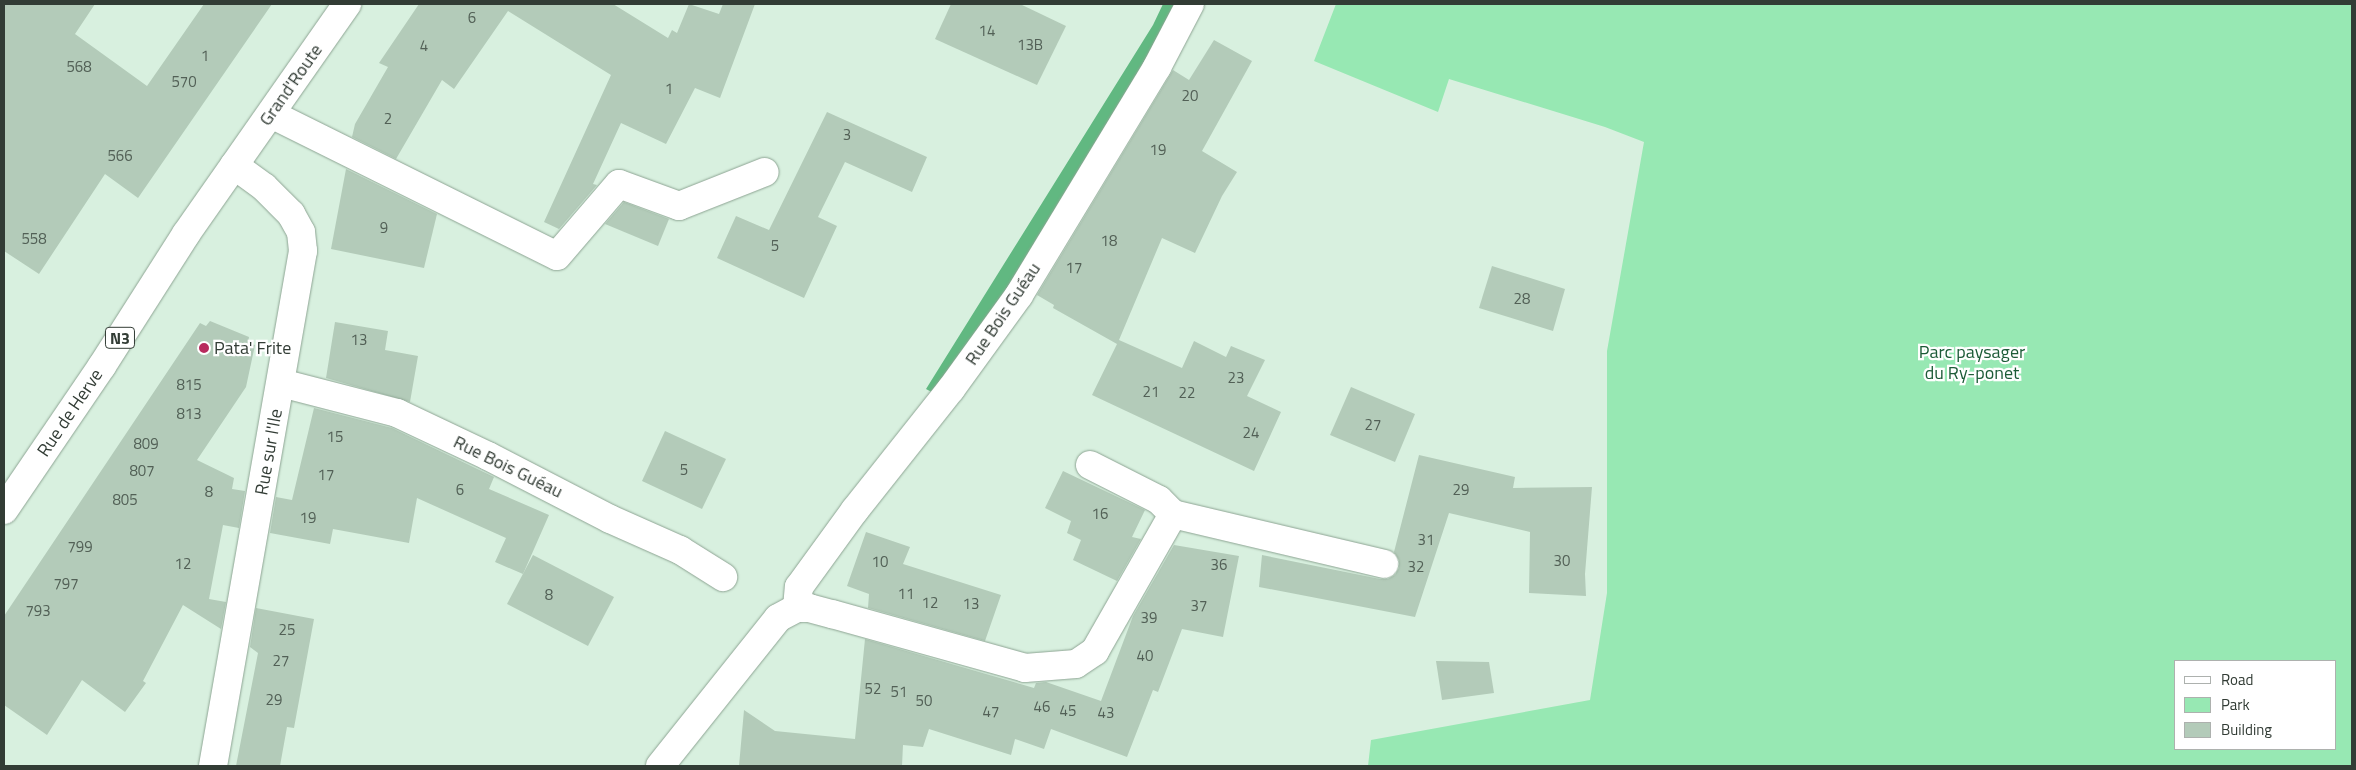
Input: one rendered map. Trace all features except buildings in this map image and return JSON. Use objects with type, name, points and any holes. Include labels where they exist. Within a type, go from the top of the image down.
[{"type":"street","name":"Grand'Route","points":[[234,165],[347,4]]},
{"type":"street","name":"Rue Bois Guéau","points":[[797,608],[799,587],[855,510],[951,389],[1019,295],[1157,67],[1190,4]]},
{"type":"street","points":[[271,114],[557,256],[619,184],[679,206],[764,172]]},
{"type":"street","name":"Rue sur l'Ile","points":[[213,766],[301,268],[301,232],[291,214],[277,198],[234,165]]},
{"type":"street","name":"Rue de Herve","points":[[4,510],[234,165]]},
{"type":"street","name":"Rue Bois Guéau","points":[[281,383],[397,413],[488,456],[610,519],[680,550],[723,577]]},
{"type":"street","points":[[1090,465],[1158,500],[1173,514],[1384,564]]},
{"type":"street","points":[[660,766],[778,618],[797,608],[809,608],[832,614],[1025,668],[1076,664],[1095,651],[1173,514]]},
{"type":"green space","points":[[1163,4],[1184,4],[1169,36],[939,396],[926,389],[1153,25]]},
{"type":"green space","name":"Parc paysager du Ry-ponet","points":[[1336,4],[2352,4],[2352,766],[1368,766],[1371,740],[1590,700],[1607,593],[1607,351],[1644,142],[1605,127],[1449,79],[1438,112],[1314,61]]},
{"type":"place","name":"Pata' Frite","points":[[204,348]]}]
